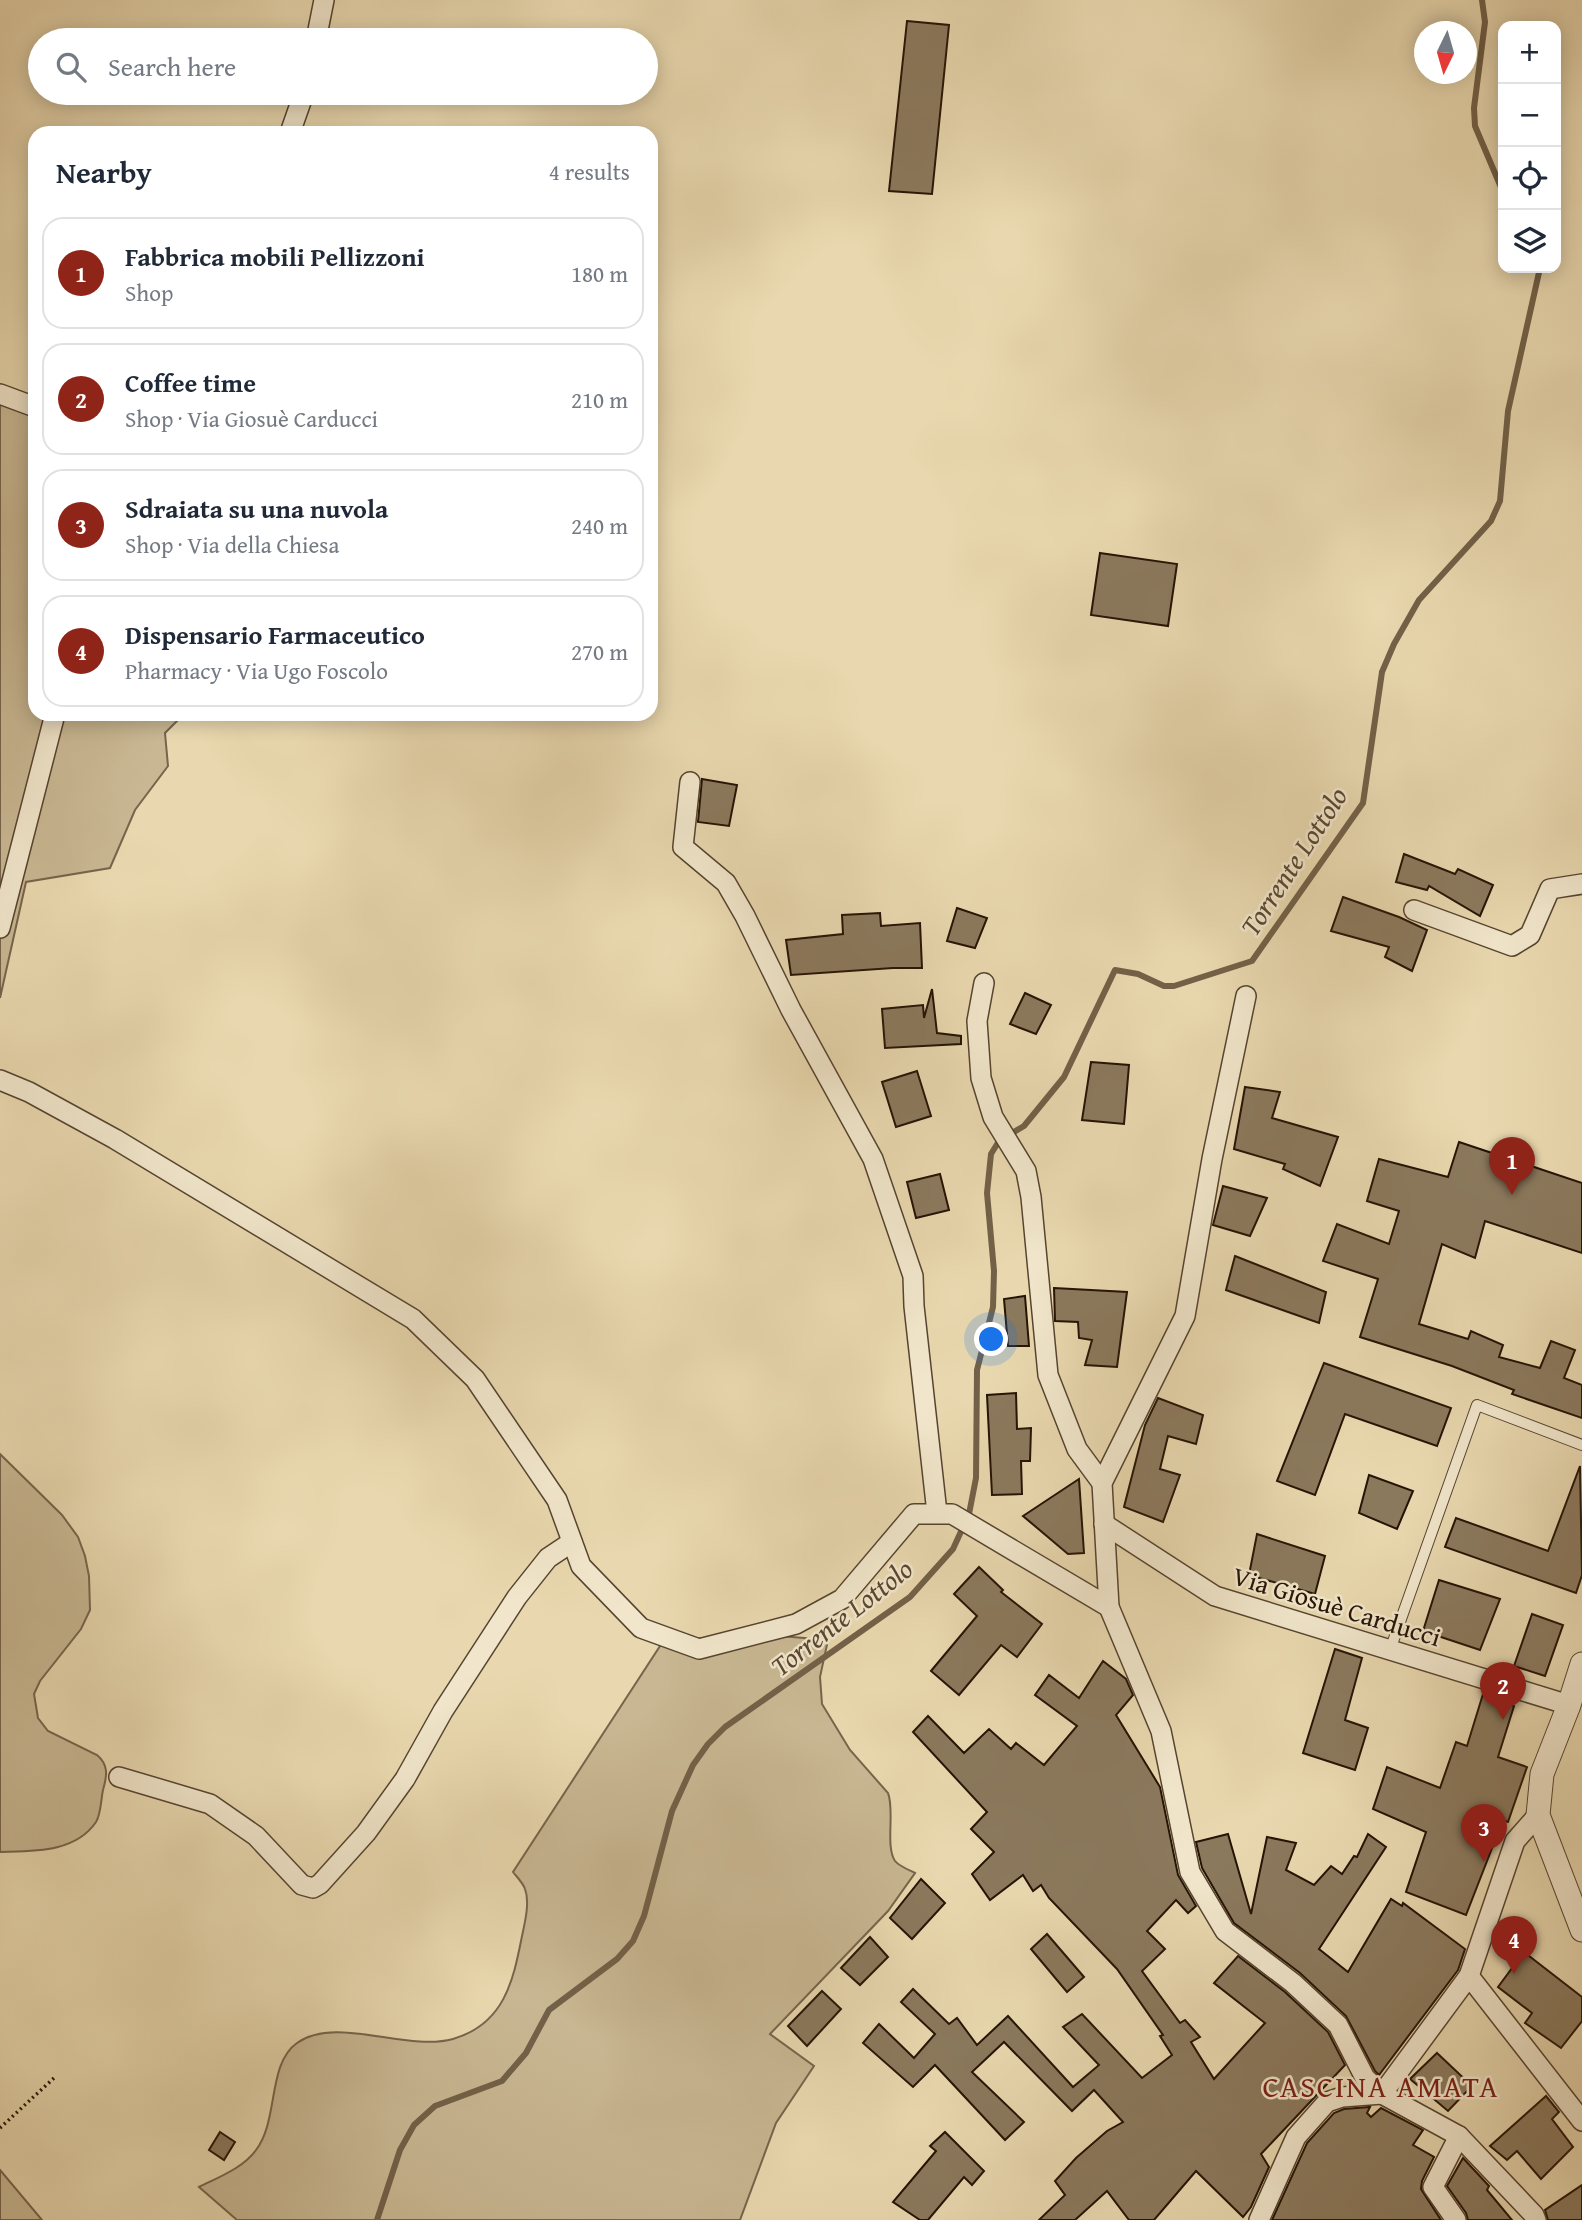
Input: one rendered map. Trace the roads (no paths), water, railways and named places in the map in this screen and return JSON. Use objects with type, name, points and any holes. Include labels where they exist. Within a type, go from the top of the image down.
[{"type":"street","points":[[318,28],[324,0]]},
{"type":"street","points":[[292,126],[299,105]]},
{"type":"street","points":[[0,394],[28,404]]},
{"type":"street","points":[[0,928],[53,721]]},
{"type":"street","points":[[690,782],[683,847],[726,883],[791,1010],[873,1159],[913,1276],[914,1306],[945,1514]]},
{"type":"street","points":[[1414,910],[1511,946],[1531,934],[1550,889],[1582,884]]},
{"type":"street","points":[[985,983],[977,1021],[981,1078],[993,1117],[1026,1171],[1031,1197],[1048,1374],[1077,1449],[1102,1483]]},
{"type":"street","points":[[1246,996],[1212,1159],[1185,1316],[1102,1483],[1109,1607],[1161,1731],[1190,1872],[1224,1931],[1293,1983],[1338,2025],[1365,2078],[1382,2094],[1459,2136],[1536,2220]]},
{"type":"street","points":[[0,1080],[29,1092],[115,1139],[413,1319],[475,1379],[557,1500],[581,1566],[640,1628],[699,1649],[796,1624],[842,1599],[914,1514],[945,1514],[976,1529],[1109,1607]]},
{"type":"street","name":"Via Giosuè Carducci","points":[[1104,1524],[1215,1596],[1569,1705]]},
{"type":"street","points":[[119,1777],[210,1804],[256,1836],[302,1885],[313,1888],[320,1884],[366,1833],[405,1779],[443,1711],[517,1597],[548,1558],[572,1542]]},
{"type":"street","points":[[1582,1664],[1542,1774],[1538,1815],[1582,1930]]},
{"type":"street","points":[[1259,2220],[1296,2137],[1327,2102],[1342,2097],[1382,2094],[1469,1976],[1515,1841],[1538,1815]]},
{"type":"street","points":[[1469,1976],[1582,2121]]},
{"type":"street","points":[[1456,2220],[1433,2187],[1459,2136]]},
{"type":"lane","points":[[1390,1650],[1477,1405],[1582,1445]]},
{"type":"waterway","name":"Torrente Lottolo","points":[[1482,0],[1485,22],[1474,108],[1475,126],[1498,180]]},
{"type":"waterway","name":"Torrente Lottolo","points":[[377,2220],[400,2150],[414,2125],[435,2106],[502,2081],[526,2053],[549,2010],[617,1959],[633,1941],[644,1916],[672,1811],[693,1765],[708,1744],[725,1727],[910,1597],[953,1549],[969,1514],[976,1478],[977,1370],[993,1307],[994,1271],[987,1193],[991,1154],[999,1141],[1024,1126],[1064,1077],[1115,970],[1138,974],[1164,986],[1174,986],[1252,961],[1363,803],[1382,672],[1394,644],[1419,600],[1491,521],[1500,501],[1508,411],[1539,273]]},
{"type":"place","name":"Fabbrica mobili Pellizzoni","points":[[1512,1195]]},
{"type":"place","name":"Coffee time","points":[[1503,1720]]},
{"type":"place","name":"Sdraiata su una nuvola","points":[[1484,1862]]},
{"type":"place","name":"Dispensario Farmaceutico","points":[[1514,1974]]},
{"type":"district","name":"CASCINA AMATA","points":[[1381,2086]]}]
